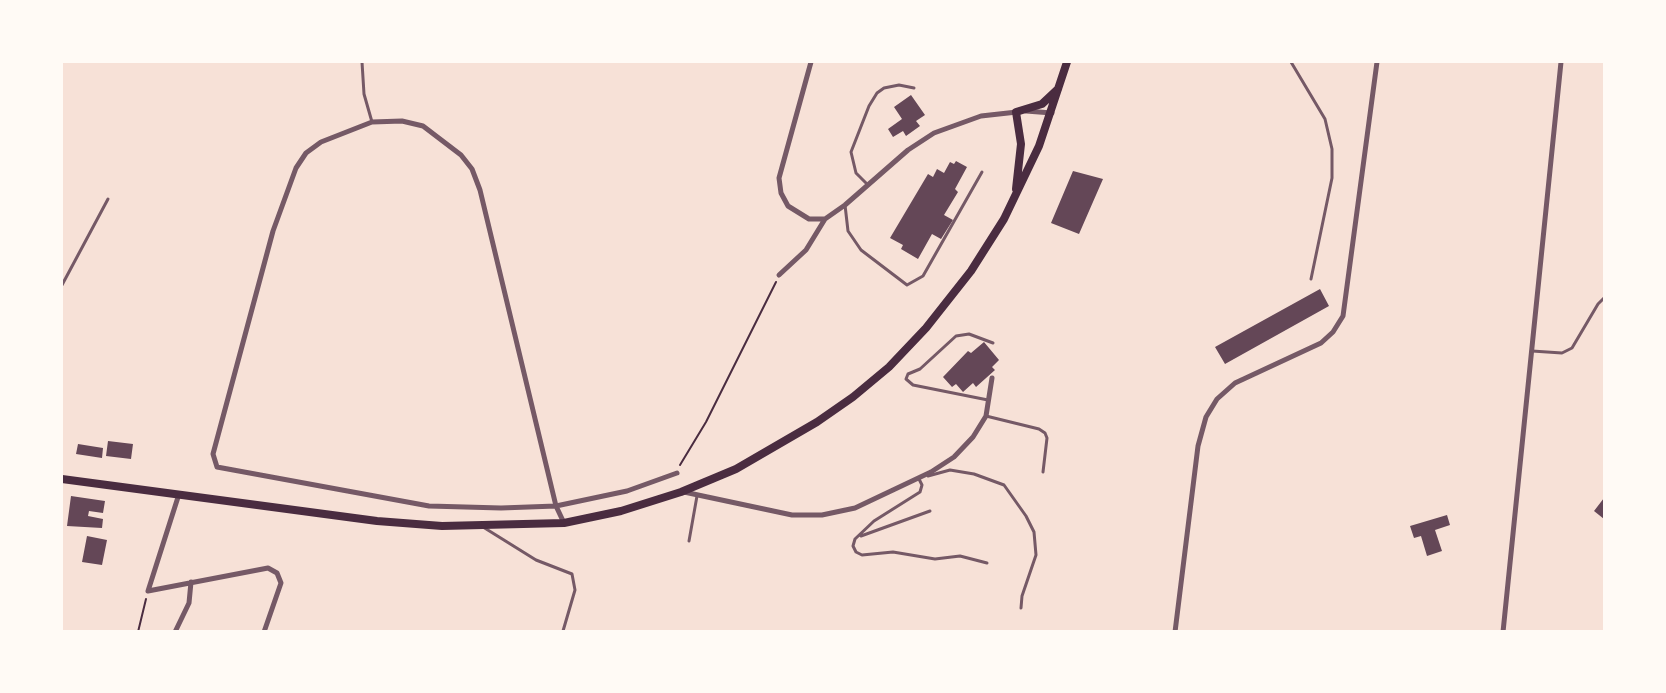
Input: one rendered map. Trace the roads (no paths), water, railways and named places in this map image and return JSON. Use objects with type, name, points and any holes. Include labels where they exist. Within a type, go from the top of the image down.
[{"type":"main road","points":[[62,479],[377,521],[481,526],[564,523],[621,511],[681,492],[736,469],[817,422],[854,397],[889,367],[926,328],[971,271],[1012,201],[1039,146],[1052,113],[1067,62]]},
{"type":"main road","points":[[1012,201],[1021,160],[1016,112],[1042,104],[1060,86]]},
{"type":"street","points":[[811,62],[787,141],[779,186],[784,200],[794,212],[809,219],[825,219]]},
{"type":"street","points":[[1174,632],[1198,446],[1206,417],[1217,399],[1234,383],[1321,343],[1334,332],[1343,316],[1377,62]]},
{"type":"street","points":[[1503,632],[1561,62]]},
{"type":"street","points":[[779,275],[806,250],[825,219],[845,206],[908,150],[934,134],[981,116],[1016,112],[1052,113]]},
{"type":"street","points":[[564,523],[556,506],[480,190],[472,169],[461,155],[423,126],[402,121],[372,122],[321,142],[306,153],[296,168],[273,231],[213,454],[214,463],[225,470],[429,506],[556,506],[627,491],[677,473]]},
{"type":"street","points":[[681,492],[780,513],[822,515],[855,508],[919,478],[954,457],[973,437],[986,416],[992,378]]},
{"type":"street","points":[[179,494],[148,591],[263,568],[273,570],[280,578],[280,589],[264,632]]},
{"type":"street","points":[[175,632],[189,603],[191,582]]},
{"type":"lane","points":[[362,62],[364,94],[372,122]]},
{"type":"lane","points":[[1291,62],[1325,119],[1332,149],[1332,178],[1311,279]]},
{"type":"lane","points":[[869,185],[856,173],[850,152],[869,106],[877,93],[884,88],[899,85],[914,88]]},
{"type":"lane","points":[[845,206],[848,231],[861,250],[907,285],[923,276],[982,172]]},
{"type":"lane","points":[[62,285],[108,199]]},
{"type":"lane","points":[[1532,351],[1562,353],[1572,348],[1598,304],[1605,298]]},
{"type":"lane","points":[[988,400],[913,385],[906,380],[908,374],[920,369],[956,336],[969,334],[993,344]]},
{"type":"lane","points":[[986,416],[1039,429],[1045,433],[1047,438],[1043,472]]},
{"type":"lane","points":[[987,563],[960,556],[935,559],[893,552],[862,555],[854,549],[854,542],[874,521],[920,492],[922,485],[919,478],[950,470],[974,474],[1004,484],[1026,516],[1036,544],[1034,566],[1023,590],[1021,608]]},
{"type":"lane","points":[[689,541],[697,494]]},
{"type":"lane","points":[[858,537],[930,511]]},
{"type":"lane","points":[[481,526],[536,560],[572,574],[575,591],[563,631]]}]
